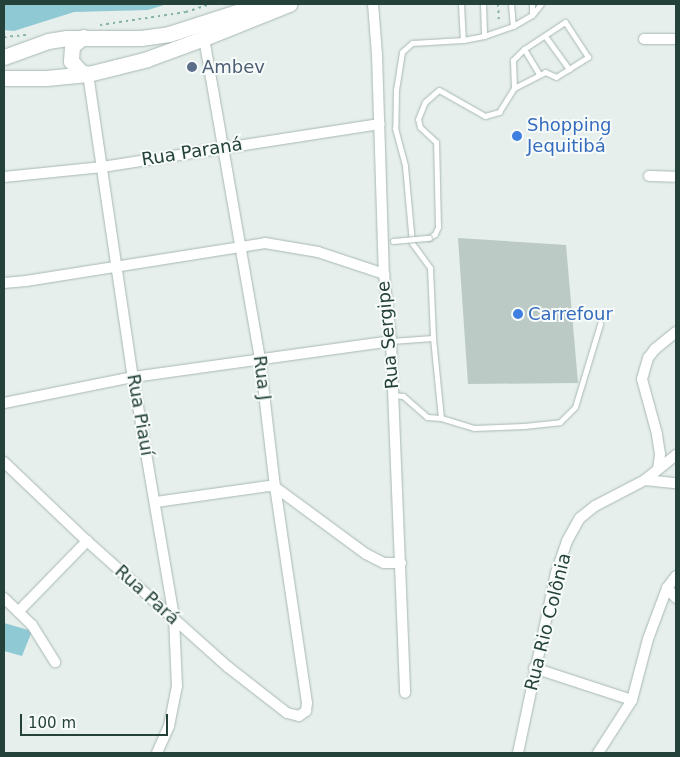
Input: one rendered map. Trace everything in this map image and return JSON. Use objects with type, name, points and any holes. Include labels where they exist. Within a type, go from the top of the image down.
[{"type":"main road","points":[[4,57],[48,42],[83,37],[141,38],[169,34],[262,4]]},
{"type":"main road","points":[[4,78],[46,78],[88,74],[147,59],[290,4]]},
{"type":"main road","points":[[83,37],[72,46],[71,61],[81,72],[88,74]]},
{"type":"street","points":[[373,4],[388,242],[384,274]]},
{"type":"street","name":"Rua J","points":[[204,38],[260,359],[276,487],[308,702],[306,711],[299,716]]},
{"type":"street","points":[[644,39],[676,39]]},
{"type":"street","name":"Rua Piauí","points":[[88,74],[133,377],[156,502],[174,618],[177,686],[169,726],[157,753]]},
{"type":"street","name":"Rua Paraná","points":[[4,177],[102,167],[380,124]]},
{"type":"street","points":[[649,176],[676,177]]},
{"type":"street","name":"Rua Sergipe","points":[[4,282],[265,243],[287,246],[340,259],[384,274],[391,341],[405,692]]},
{"type":"street","points":[[658,469],[660,454],[657,434],[642,379],[648,358],[655,349],[676,332]]},
{"type":"street","points":[[4,404],[133,377],[391,341]]},
{"type":"street","name":"Rua Rio Colônia","points":[[518,753],[534,668],[556,573],[567,542],[580,518],[595,506],[645,480],[676,455]]},
{"type":"street","name":"Rua Pará","points":[[4,462],[87,541],[228,667],[287,713],[299,716]]},
{"type":"street","points":[[645,480],[676,482]]},
{"type":"street","points":[[156,502],[269,486],[276,487],[366,554],[384,563],[401,563]]},
{"type":"street","points":[[19,611],[87,541]]},
{"type":"street","points":[[598,753],[632,700],[648,639],[667,588],[676,576]]},
{"type":"street","points":[[667,588],[676,598]]},
{"type":"street","points":[[4,598],[32,625],[55,662]]},
{"type":"street","points":[[534,668],[632,700]]},
{"type":"lane","points":[[461,4],[462,40]]},
{"type":"lane","points":[[483,4],[484,36]]},
{"type":"lane","points":[[511,4],[513,26]]},
{"type":"lane","points":[[532,4],[532,15]]},
{"type":"lane","points":[[441,418],[432,338],[430,268],[414,246],[411,235],[405,166],[395,128],[396,89],[402,52],[406,46],[412,43],[462,40],[484,36],[513,26],[532,15],[541,4]]},
{"type":"lane","points":[[388,242],[429,238],[435,234],[438,227],[436,142],[420,127],[418,119],[424,102],[439,90],[485,116],[499,112],[514,88],[545,72],[556,77],[588,58],[565,22],[524,49],[513,60],[514,88]]},
{"type":"lane","points":[[545,36],[569,69]]},
{"type":"lane","points":[[524,49],[539,74]]},
{"type":"lane","points":[[393,394],[403,396],[427,416],[441,418],[474,428],[560,422],[575,407],[600,324]]},
{"type":"lane","points":[[391,341],[432,338]]},
{"type":"path","points":[[99,25],[186,12],[210,4]]},
{"type":"path","points":[[498,4],[500,30]]},
{"type":"path","points":[[4,37],[30,34]]},
{"type":"water","points":[[4,4],[167,4],[148,10],[74,12],[14,31],[4,30]]},
{"type":"water","points":[[4,623],[32,631],[22,656],[4,651]]},
{"type":"building","name":"Carrefour","points":[[458,238],[566,245],[578,383],[468,384]]},
{"type":"place","name":"Ambev","points":[[192,67]]},
{"type":"place","name":"Shopping Jequitibá","points":[[517,136]]},
{"type":"place","name":"Carrefour","points":[[518,314]]}]
